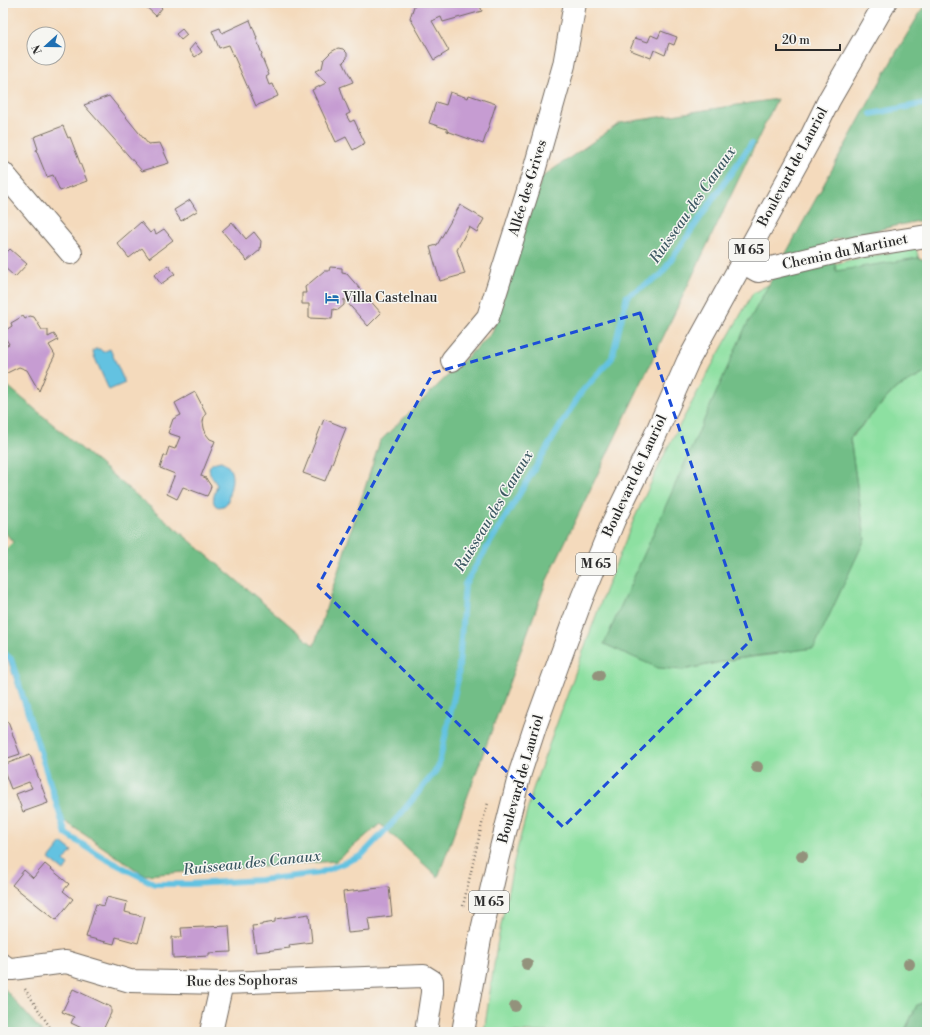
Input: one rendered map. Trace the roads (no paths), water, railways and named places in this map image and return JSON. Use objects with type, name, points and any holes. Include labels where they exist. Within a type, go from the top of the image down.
[{"type":"street","name":"Allée des Grives","points":[[452,360],[488,317],[532,178],[564,65],[575,3]]},
{"type":"street","name":"Boulevard de Lauriol","points":[[464,1032],[480,939],[520,773],[582,598],[614,520],[654,438],[688,361],[810,139],[829,100],[885,3]]},
{"type":"street","points":[[3,173],[71,253]]},
{"type":"street","name":"Chemin du Martinet","points":[[742,262],[758,271],[858,248],[927,236]]},
{"type":"street","name":"Rue des Sophoras","points":[[8,967],[66,962],[130,981],[222,983],[424,976],[432,981],[432,993],[426,1032]]},
{"type":"street","points":[[211,1032],[222,983]]},
{"type":"water","points":[[95,349],[100,349],[103,352],[110,349],[125,383],[109,390],[94,356],[93,352]]},
{"type":"water","points":[[221,461],[229,467],[232,480],[227,503],[218,507],[215,505],[214,501],[217,485],[209,470],[211,464]]},
{"type":"water","points":[[62,843],[72,851],[64,861],[68,865],[64,871],[49,859]]},
{"type":"waterway","name":"Ruisseau des Canaux","points":[[871,114],[927,103]]},
{"type":"waterway","name":"Ruisseau des Canaux","points":[[3,652],[11,659],[66,834],[104,858],[155,884],[191,884],[260,880],[319,873],[361,856],[399,816],[438,768],[458,679],[465,584],[579,395],[612,358],[627,296],[660,276],[751,144]]},
{"type":"place","name":"Villa Castelnau","points":[[332,298]]}]
